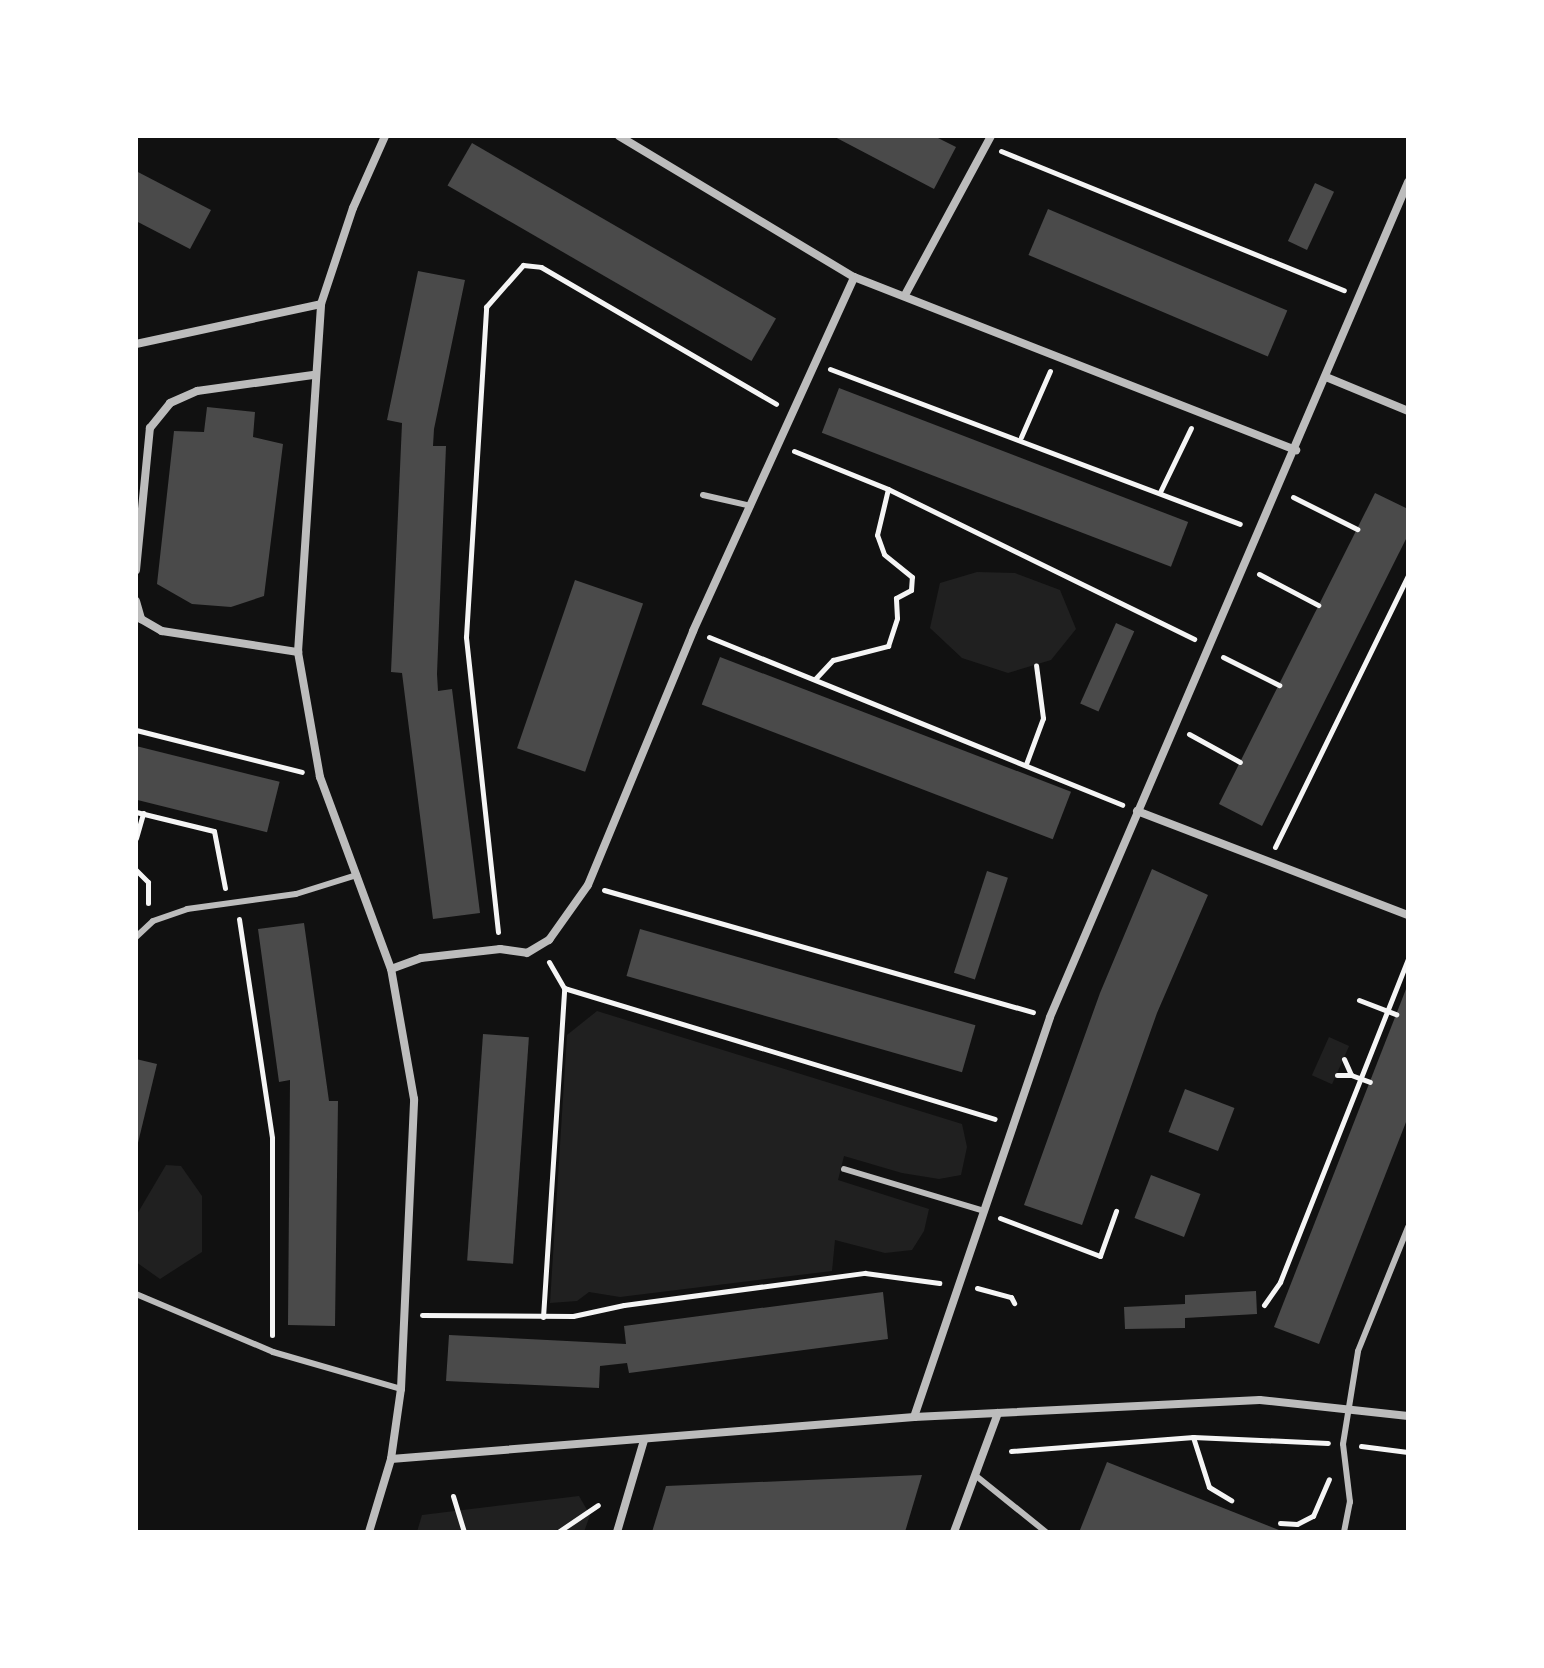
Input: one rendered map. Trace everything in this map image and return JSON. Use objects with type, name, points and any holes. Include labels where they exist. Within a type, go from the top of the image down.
[{"type":"street","points":[[369,1532],[391,1459],[401,1389],[414,1099],[391,969],[320,777],[298,652],[313,375],[321,304],[353,208],[385,136]]},
{"type":"street","points":[[619,136],[854,277],[1296,450]]},
{"type":"street","points":[[905,295],[988,140]]},
{"type":"street","points":[[914,1417],[1050,1017],[1174,725],[1296,450],[1408,182]]},
{"type":"street","points":[[391,969],[421,958],[500,949],[527,953],[540,946],[588,885],[693,631],[812,363],[854,277]]},
{"type":"street","points":[[136,344],[321,304]]},
{"type":"street","points":[[136,570],[150,428],[170,403],[197,391],[313,375]]},
{"type":"street","points":[[1326,377],[1408,411]]},
{"type":"street","points":[[136,601],[141,619],[162,631],[298,652]]},
{"type":"street","points":[[1137,811],[1408,915]]},
{"type":"street","points":[[391,1459],[914,1417],[1260,1400],[1408,1416]]},
{"type":"street","points":[[954,1532],[998,1413]]},
{"type":"street","points":[[617,1532],[644,1440]]},
{"type":"lane","points":[[703,495],[751,506]]},
{"type":"lane","points":[[136,937],[153,921],[233,903],[296,894],[357,875]]},
{"type":"lane","points":[[844,1169],[984,1211]]},
{"type":"lane","points":[[1344,1532],[1350,1502],[1343,1444],[1346,1409],[1358,1351],[1408,1227]]},
{"type":"lane","points":[[136,1294],[273,1352],[401,1389]]},
{"type":"lane","points":[[975,1475],[1046,1532]]},
{"type":"path","points":[[988,140],[1360,297]]},
{"type":"path","points":[[500,949],[466,637],[486,307],[523,265],[541,267],[791,413]]},
{"type":"path","points":[[1021,437],[1056,355]]},
{"type":"path","points":[[812,363],[1021,437],[1249,527]]},
{"type":"path","points":[[1160,492],[1199,411]]},
{"type":"path","points":[[778,445],[888,489],[1199,641]]},
{"type":"path","points":[[815,679],[833,660],[888,646],[897,618],[896,598],[911,590],[912,577],[893,565],[877,535],[888,489]]},
{"type":"path","points":[[1278,489],[1357,529]]},
{"type":"path","points":[[1244,566],[1318,605]]},
{"type":"path","points":[[1267,862],[1408,575]]},
{"type":"path","points":[[693,631],[1137,811]]},
{"type":"path","points":[[1208,649],[1279,685]]},
{"type":"path","points":[[1026,764],[1043,718],[1036,665]]},
{"type":"path","points":[[1174,725],[1240,762]]},
{"type":"path","points":[[136,730],[320,777]]},
{"type":"path","points":[[136,838],[139,813],[214,831],[233,903],[272,1138],[273,1352]]},
{"type":"path","points":[[136,870],[148,882],[153,921]]},
{"type":"path","points":[[588,885],[1050,1017]]},
{"type":"path","points":[[540,946],[564,988],[543,1317]]},
{"type":"path","points":[[1264,1305],[1280,1282],[1408,959]]},
{"type":"path","points":[[564,988],[997,1120]]},
{"type":"path","points":[[1359,1000],[1396,1014]]},
{"type":"path","points":[[1344,1059],[1351,1075]]},
{"type":"path","points":[[1337,1075],[1351,1075],[1370,1082]]},
{"type":"path","points":[[1334,1145],[1343,1149]]},
{"type":"path","points":[[984,1211],[1100,1256],[1116,1211]]},
{"type":"path","points":[[1307,1213],[1317,1217]]},
{"type":"path","points":[[404,1314],[543,1317],[865,1273],[959,1284],[1011,1297],[1014,1303]]},
{"type":"path","points":[[1280,1282],[1290,1284]]},
{"type":"path","points":[[1193,1437],[1209,1487],[1231,1500]]},
{"type":"path","points":[[1011,1451],[1193,1437],[1329,1443]]},
{"type":"path","points":[[1280,1523],[1297,1524],[1313,1516],[1343,1444]]},
{"type":"path","points":[[1360,1446],[1408,1452]]},
{"type":"path","points":[[453,1496],[464,1532]]},
{"type":"path","points":[[558,1532],[598,1505]]},
{"type":"shaded area","points":[[977,572],[1015,573],[1060,590],[1076,629],[1051,660],[1008,673],[962,658],[930,628],[940,583]]},
{"type":"shaded area","points":[[597,1011],[962,1124],[967,1147],[961,1175],[939,1179],[902,1173],[844,1156],[838,1180],[929,1209],[924,1231],[912,1250],[885,1253],[835,1240],[832,1271],[620,1297],[589,1292],[577,1301],[550,1303],[567,1035]]},
{"type":"shaded area","points":[[1329,1037],[1349,1046],[1332,1084],[1312,1075]]},
{"type":"shaded area","points":[[166,1165],[181,1166],[202,1196],[202,1252],[160,1279],[136,1262],[136,1216]]},
{"type":"shaded area","points":[[579,1496],[590,1515],[584,1532],[417,1532],[422,1515]]},
{"type":"building","points":[[833,136],[934,136],[956,147],[934,189]]},
{"type":"building","points":[[472,143],[776,318],[751,361],[448,185]]},
{"type":"building","points":[[136,171],[211,210],[190,249],[136,221]]},
{"type":"building","points":[[1315,183],[1334,192],[1307,250],[1288,241]]},
{"type":"building","points":[[1048,209],[1287,311],[1268,357],[1028,255]]},
{"type":"building","points":[[418,271],[465,280],[434,429],[433,446],[446,446],[437,674],[438,691],[452,689],[480,913],[433,919],[402,673],[391,672],[402,423],[387,420]]},
{"type":"building","points":[[839,388],[1188,522],[1171,567],[822,433]]},
{"type":"building","points":[[207,407],[255,412],[253,437],[283,444],[264,596],[231,607],[192,604],[157,584],[174,431],[204,432]]},
{"type":"building","points":[[1375,493],[1408,509],[1408,535],[1262,826],[1219,804]]},
{"type":"building","points":[[575,580],[643,603],[585,772],[517,748]]},
{"type":"building","points":[[1116,623],[1134,631],[1098,712],[1080,703]]},
{"type":"building","points":[[720,657],[1071,792],[1053,839],[702,705]]},
{"type":"building","points":[[136,746],[280,782],[267,832],[136,800]]},
{"type":"building","points":[[1152,869],[1208,895],[1157,1013],[1082,1225],[1024,1205],[1100,993]]},
{"type":"building","points":[[987,871],[1008,878],[975,980],[954,973]]},
{"type":"building","points":[[304,923],[329,1101],[338,1101],[335,1326],[288,1325],[290,1080],[279,1082],[258,929]]},
{"type":"building","points":[[640,929],[975,1025],[962,1072],[626,976]]},
{"type":"building","points":[[1408,984],[1408,1117],[1319,1344],[1274,1327]]},
{"type":"building","points":[[483,1034],[529,1037],[513,1264],[467,1260]]},
{"type":"building","points":[[136,1059],[157,1064],[137,1147],[136,1147]]},
{"type":"building","points":[[1185,1089],[1234,1108],[1218,1151],[1169,1132]]},
{"type":"building","points":[[1151,1175],[1200,1194],[1184,1237],[1135,1218]]},
{"type":"building","points":[[1256,1291],[1257,1314],[1185,1318],[1185,1328],[1125,1329],[1124,1307],[1185,1304],[1185,1295]]},
{"type":"building","points":[[883,1292],[888,1339],[629,1373],[627,1363],[600,1366],[599,1388],[446,1381],[449,1335],[626,1344],[624,1326]]},
{"type":"building","points":[[1107,1462],[1284,1532],[1080,1530]]},
{"type":"building","points":[[922,1475],[905,1532],[652,1532],[666,1486]]}]
